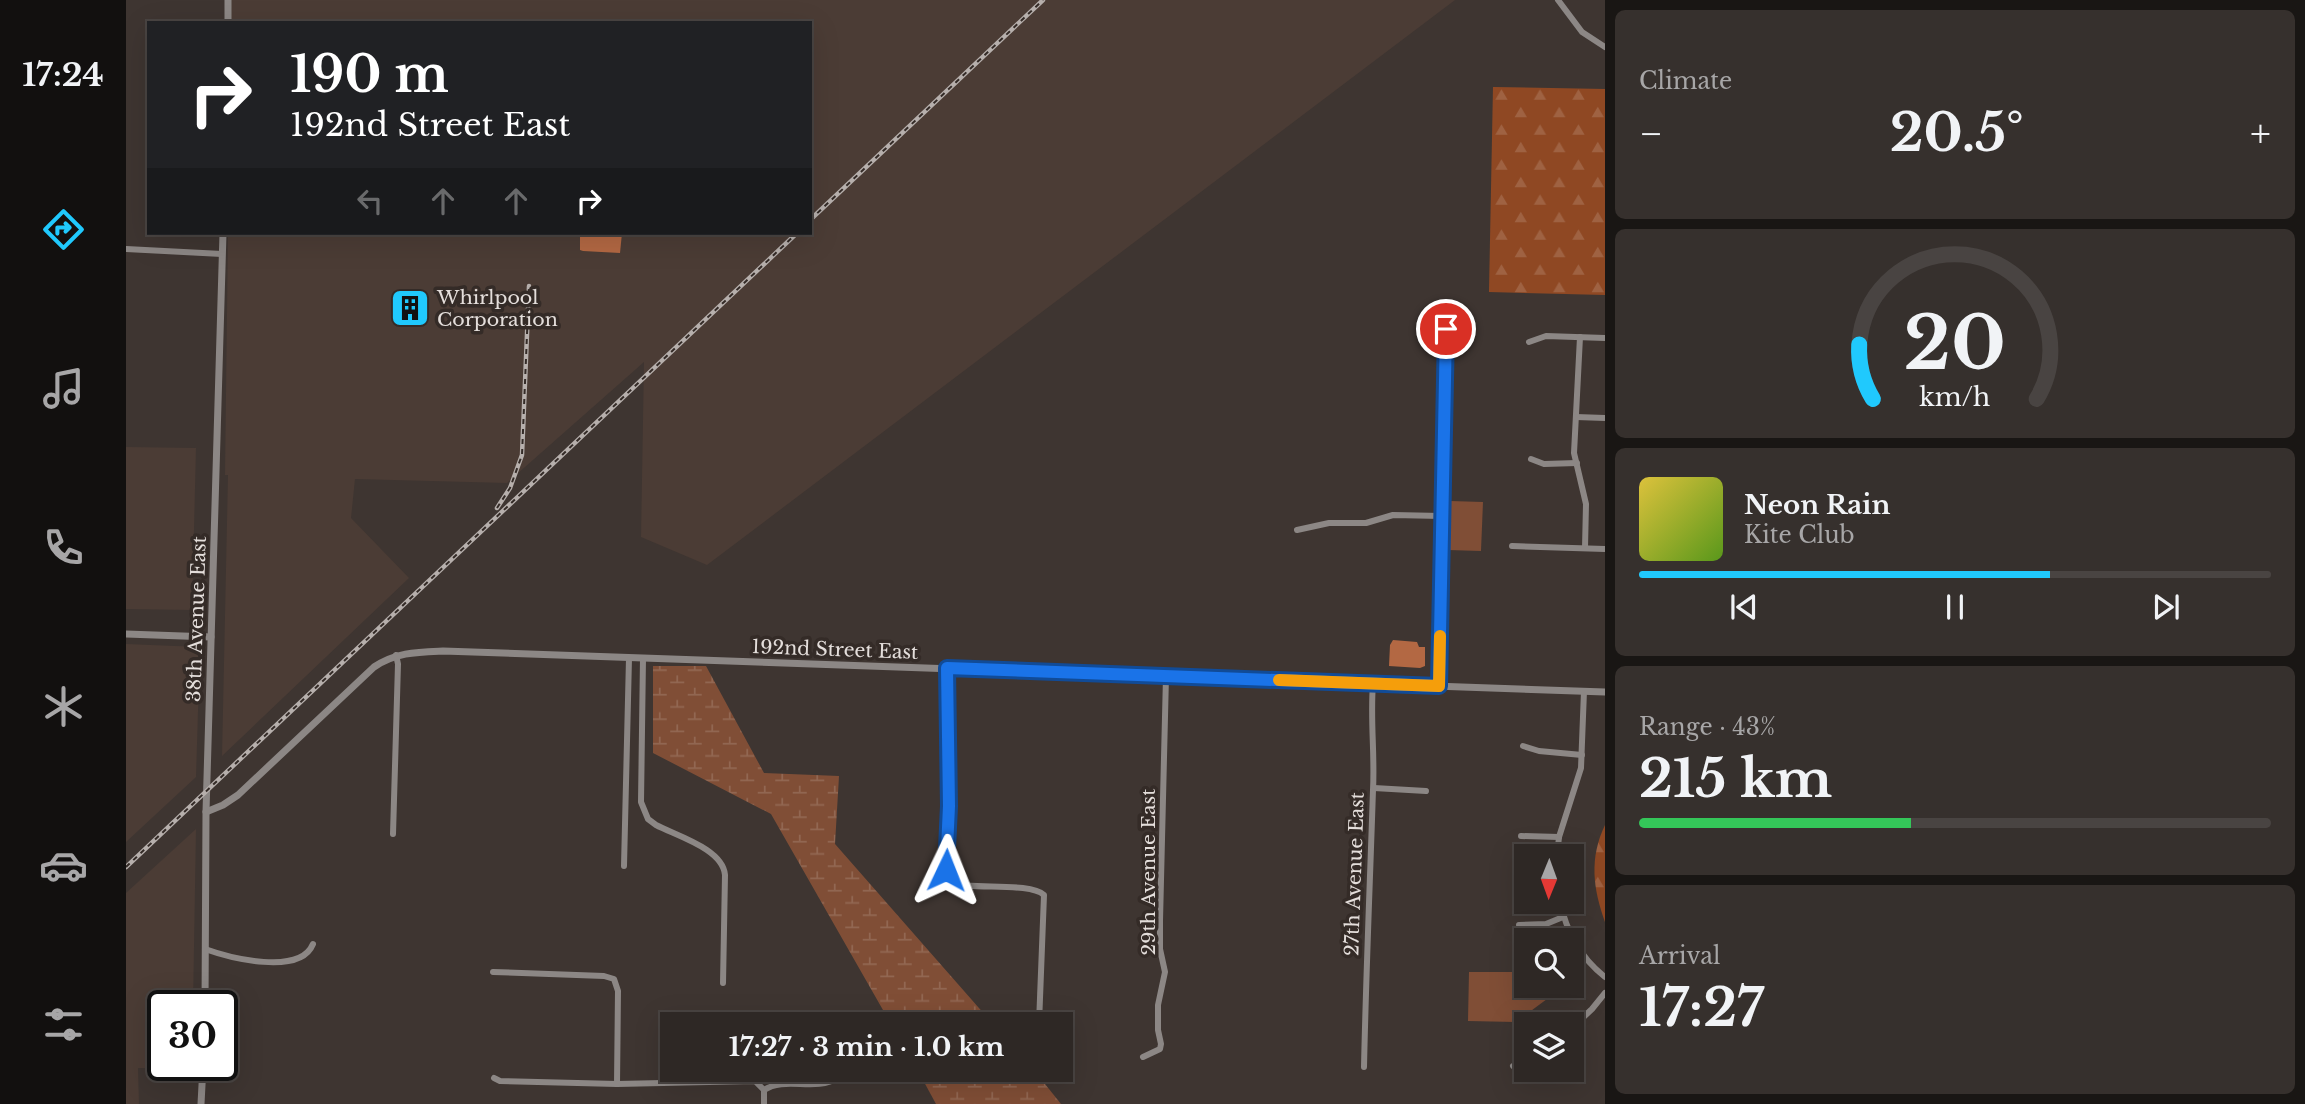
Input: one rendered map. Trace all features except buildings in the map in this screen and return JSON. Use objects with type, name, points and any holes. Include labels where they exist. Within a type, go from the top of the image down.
[{"type":"street","points":[[228,21],[229,0]]},
{"type":"street","points":[[1558,0],[1582,32],[1605,47]]},
{"type":"street","name":"38th Avenue East","points":[[205,990],[206,812],[223,235]]},
{"type":"street","points":[[126,249],[222,254]]},
{"type":"street","points":[[1439,686],[1447,331],[1440,313]]},
{"type":"street","points":[[1529,342],[1546,336],[1605,338]]},
{"type":"street","points":[[1580,337],[1574,453],[1586,504],[1585,548]]},
{"type":"street","points":[[1576,417],[1605,418]]},
{"type":"street","points":[[1531,459],[1544,464],[1577,463]]},
{"type":"street","points":[[1297,530],[1328,523],[1366,523],[1393,516],[1443,516]]},
{"type":"street","points":[[1513,546],[1605,549]]},
{"type":"street","points":[[126,634],[211,637]]},
{"type":"street","name":"192nd Street East","points":[[206,812],[223,805],[238,794],[361,677],[396,655],[443,651],[1605,692]]},
{"type":"street","points":[[393,834],[398,664],[396,655]]},
{"type":"street","points":[[624,866],[629,658]]},
{"type":"street","points":[[643,658],[641,802],[648,819],[709,851],[723,864],[723,983]]},
{"type":"street","points":[[947,668],[949,806],[945,856],[948,881],[963,886],[1031,889],[1044,895],[1039,1012]]},
{"type":"street","name":"29th Avenue East","points":[[1143,1056],[1160,1049],[1161,1044],[1158,1005],[1165,972],[1160,949],[1160,921],[1166,676]]},
{"type":"street","name":"27th Avenue East","points":[[1364,1067],[1374,788],[1371,713],[1373,684]]},
{"type":"street","points":[[1558,844],[1576,787],[1582,755],[1584,691]]},
{"type":"street","points":[[1523,746],[1539,751],[1582,755]]},
{"type":"street","points":[[1374,788],[1426,791]]},
{"type":"street","points":[[1521,836],[1559,837]]},
{"type":"street","points":[[1562,914],[1578,950],[1590,965],[1605,977]]},
{"type":"street","points":[[1519,925],[1546,924],[1563,917]]},
{"type":"street","points":[[205,948],[239,959],[294,961],[306,956],[313,944]]},
{"type":"street","points":[[493,972],[612,978],[618,991],[617,1084]]},
{"type":"street","points":[[1584,1017],[1605,993]]},
{"type":"street","points":[[494,1078],[500,1081],[617,1084],[755,1081],[764,1090],[764,1104]]},
{"type":"street","points":[[201,1104],[202,1081]]},
{"type":"street","points":[[764,1090],[773,1085],[829,1082]]},
{"type":"shaded area","points":[[231,0],[1455,0],[707,565],[641,537],[644,362],[507,483],[355,479],[351,518],[409,578],[222,756],[228,475],[225,475],[228,235],[812,235],[812,21],[231,21]]},
{"type":"shaded area","points":[[580,235],[622,235],[620,253],[580,250]]},
{"type":"shaded area","points":[[126,447],[196,448],[192,610],[126,609]]},
{"type":"shaded area","points":[[1393,640],[1417,642],[1419,647],[1425,647],[1425,666],[1389,666],[1390,645]]},
{"type":"shaded area","points":[[126,644],[200,647],[196,777],[126,842]]},
{"type":"shaded area","points":[[196,829],[193,990],[147,990],[147,1068],[138,1068],[139,1104],[126,1104],[126,893]]},
{"type":"green space","points":[[1493,87],[1605,89],[1605,295],[1489,292]]},
{"type":"green space","points":[[1450,501],[1483,502],[1481,551],[1448,550]]},
{"type":"green space","points":[[653,666],[706,666],[764,773],[839,776],[835,844],[982,1012],[884,1012],[771,814],[653,753]]},
{"type":"green space","points":[[1605,825],[1605,922],[1594,874],[1597,849]]},
{"type":"green space","points":[[1469,972],[1514,972],[1514,998],[1548,998],[1530,1012],[1514,1012],[1514,1022],[1468,1021]]},
{"type":"green space","points":[[924,1082],[1043,1082],[1061,1104],[936,1104]]},
{"type":"railway","points":[[812,218],[1043,0]]},
{"type":"railway","points":[[126,867],[795,235]]},
{"type":"railway","points":[[497,508],[510,488],[522,455],[529,286]]},
{"type":"slow traffic","points":[[1279,680],[1439,686],[1440,636]]},
{"type":"place","name":"Whirlpool Corporation","points":[[410,308]]},
{"type":"route","points":[[946,870],[949,806],[947,668],[1439,686],[1446,329]]}]
